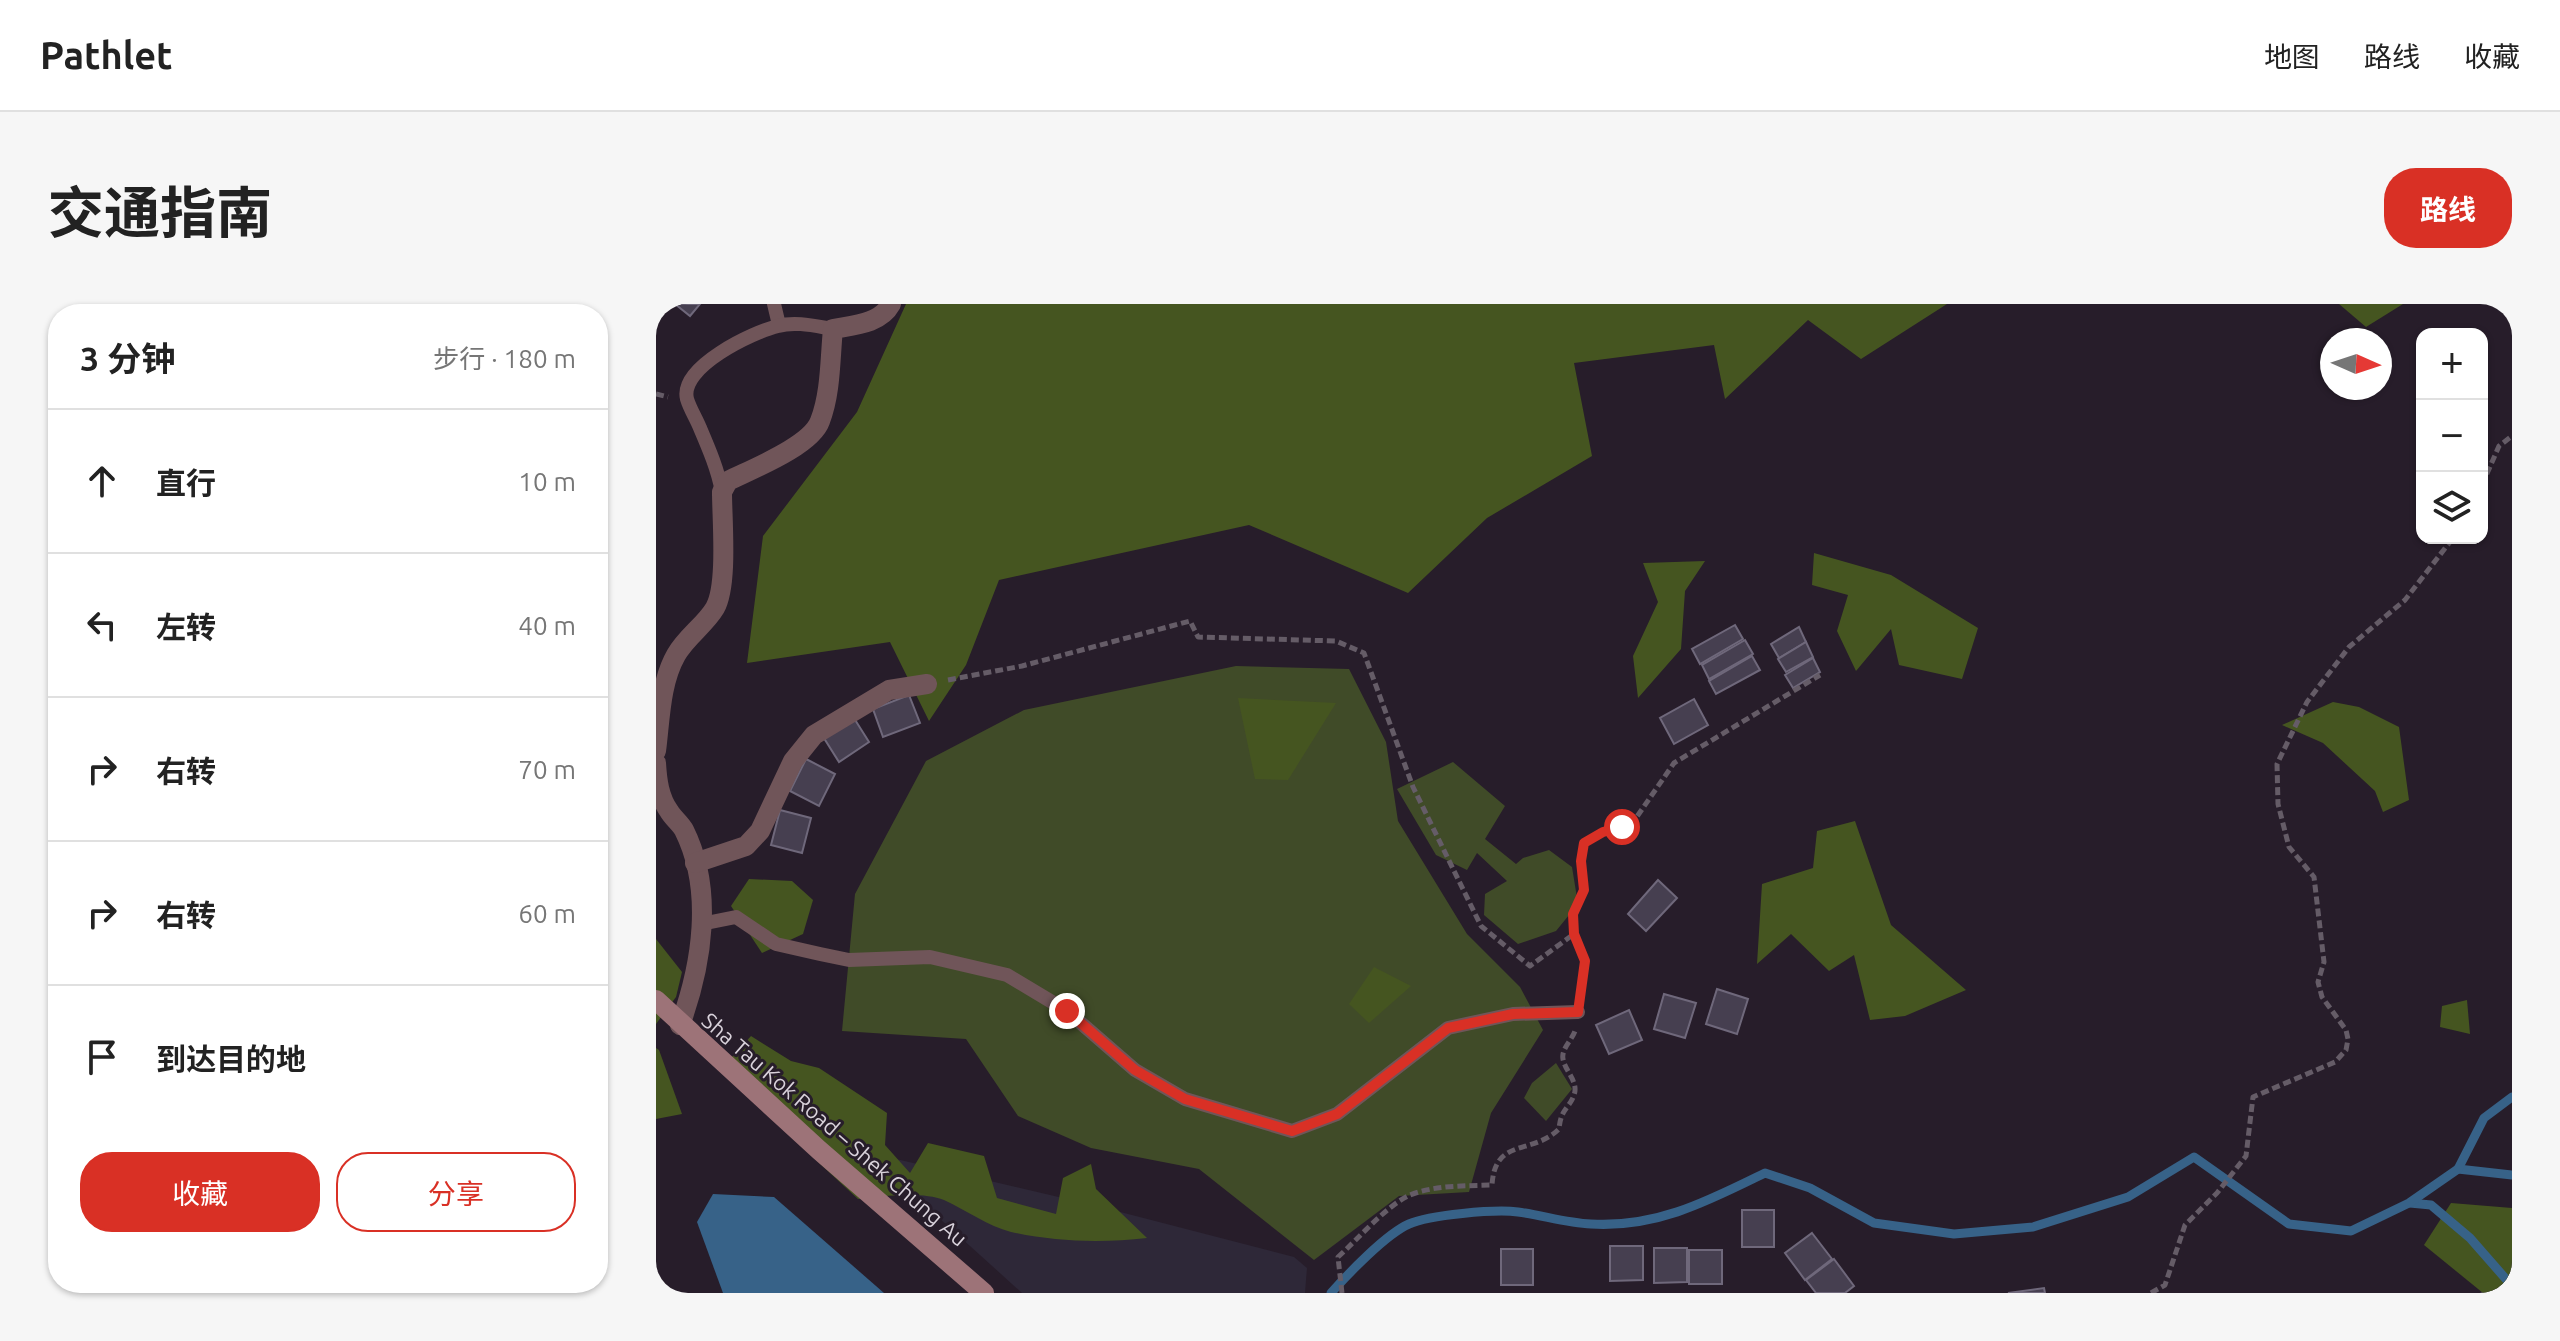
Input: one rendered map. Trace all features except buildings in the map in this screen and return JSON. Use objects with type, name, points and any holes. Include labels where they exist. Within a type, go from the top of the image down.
[{"type":"main road","name":"Sha Tau Kok Road – Shek Chung Au","points":[[656,1000],[680,1025],[984,1293]]},
{"type":"street","points":[[656,751],[662,702],[674,658],[715,608],[722,585],[722,492],[728,481],[807,439],[820,423],[833,329],[869,322],[887,311],[891,304]]},
{"type":"street","points":[[695,863],[746,846],[760,831],[793,761],[814,735],[889,690],[927,684]]},
{"type":"street","points":[[656,763],[658,785],[666,808],[683,829],[702,892],[701,924],[691,995],[680,1025]]},
{"type":"lane","points":[[774,304],[779,325]]},
{"type":"lane","points":[[722,492],[719,475],[686,397],[689,382],[711,360],[736,342],[779,325],[798,324],[833,329]]},
{"type":"lane","points":[[701,924],[736,917],[776,944],[809,952],[849,960],[930,957],[1007,975],[1067,1011],[1135,1070],[1185,1099],[1292,1131],[1337,1114],[1448,1028],[1513,1014],[1578,1012]]},
{"type":"path","points":[[2488,472],[2499,446],[2512,436]]},
{"type":"path","points":[[2151,1293],[2165,1285],[2185,1225],[2217,1193],[2246,1156],[2253,1097],[2335,1062],[2346,1050],[2346,1030],[2322,997],[2318,982],[2324,962],[2314,877],[2289,847],[2278,804],[2277,764],[2307,702],[2349,647],[2405,600],[2448,544]]},
{"type":"path","points":[[927,684],[1022,666],[1190,621],[1198,637],[1336,641],[1364,653],[1413,787],[1481,926],[1530,966],[1574,934]]},
{"type":"path","points":[[1342,1292],[1338,1257],[1386,1213],[1409,1196],[1444,1187],[1492,1185],[1497,1163],[1503,1154],[1536,1145],[1559,1129],[1560,1113],[1574,1095],[1574,1084],[1562,1057],[1564,1048],[1572,1040],[1585,961],[1574,934],[1573,914],[1584,890],[1581,861],[1584,843],[1636,818],[1674,763],[1820,675]]},
{"type":"shaded area","points":[[866,1152],[1101,1207],[1294,1257],[1307,1268],[1305,1293],[1022,1293]]},
{"type":"green space","points":[[906,304],[1947,304],[1861,359],[1808,320],[1725,399],[1714,345],[1574,363],[1592,456],[1487,518],[1408,593],[1249,525],[999,580],[966,665],[929,721],[890,642],[747,663],[763,536],[857,412]]},
{"type":"green space","points":[[2339,304],[2403,304],[2366,327]]},
{"type":"green space","points":[[1814,553],[1891,575],[1978,628],[1962,679],[1899,665],[1891,629],[1856,671],[1837,631],[1848,595],[1812,585]]},
{"type":"green space","points":[[1705,561],[1685,591],[1681,649],[1638,698],[1633,656],[1658,602],[1643,563]]},
{"type":"green space","points":[[1236,666],[1349,669],[1386,742],[1398,821],[1467,934],[1520,987],[1543,1030],[1491,1113],[1469,1192],[1399,1196],[1314,1260],[1199,1169],[1091,1148],[1018,1116],[966,1039],[842,1031],[855,894],[926,761],[1024,710]]},
{"type":"green space","points":[[1238,698],[1336,703],[1288,780],[1255,779]]},
{"type":"green space","points":[[2333,702],[2359,707],[2399,727],[2409,800],[2383,812],[2375,791],[2323,743],[2282,725]]},
{"type":"green space","points":[[1453,762],[1505,806],[1485,839],[1516,864],[1523,858],[1549,850],[1572,867],[1578,904],[1556,931],[1518,944],[1484,915],[1485,894],[1507,881],[1477,853],[1467,870],[1436,855],[1397,789]]},
{"type":"green space","points":[[1855,821],[1891,925],[1966,990],[1905,1016],[1870,1020],[1854,955],[1829,971],[1791,934],[1757,964],[1762,884],[1813,868],[1817,831]]},
{"type":"green space","points":[[749,879],[792,881],[813,900],[803,934],[762,953],[731,906]]},
{"type":"green space","points":[[656,939],[682,972],[676,997],[656,1024]]},
{"type":"green space","points":[[1374,967],[1411,986],[1369,1023],[1349,1004]]},
{"type":"green space","points":[[2467,1000],[2470,1034],[2440,1027],[2442,1006]]},
{"type":"green space","points":[[751,1036],[791,1061],[819,1068],[887,1113],[885,1145],[910,1173],[928,1143],[984,1156],[997,1198],[1056,1214],[1063,1178],[1091,1164],[1096,1189],[1147,1238],[1096,1241],[1045,1238],[1002,1229],[935,1197],[902,1195],[858,1199],[763,1111],[731,1058]]},
{"type":"green space","points":[[656,1048],[682,1114],[656,1119]]},
{"type":"green space","points":[[1556,1063],[1572,1089],[1546,1121],[1524,1098],[1532,1083]]},
{"type":"green space","points":[[2451,1203],[2512,1208],[2512,1287],[2505,1293],[2483,1293],[2424,1245]]},
{"type":"water","points":[[713,1194],[774,1197],[884,1293],[723,1293],[697,1222]]},
{"type":"waterway","points":[[1331,1293],[1379,1245],[1400,1229],[1418,1221],[1508,1211],[1582,1223],[1638,1222],[1702,1202],[1765,1173],[1810,1188],[1874,1223],[1954,1234],[2033,1227],[2128,1197],[2194,1157],[2289,1224],[2351,1231],[2409,1203],[2458,1169],[2484,1118],[2512,1097]]},
{"type":"waterway","points":[[2458,1169],[2512,1175]]},
{"type":"waterway","points":[[2410,1203],[2431,1205],[2470,1238],[2512,1286]]},
{"type":"route","points":[[1067,1011],[1135,1070],[1185,1099],[1292,1131],[1337,1114],[1448,1028],[1513,1014],[1578,1012],[1585,961],[1574,934],[1573,914],[1584,890],[1581,861],[1584,843],[1603,832],[1622,827]]}]
